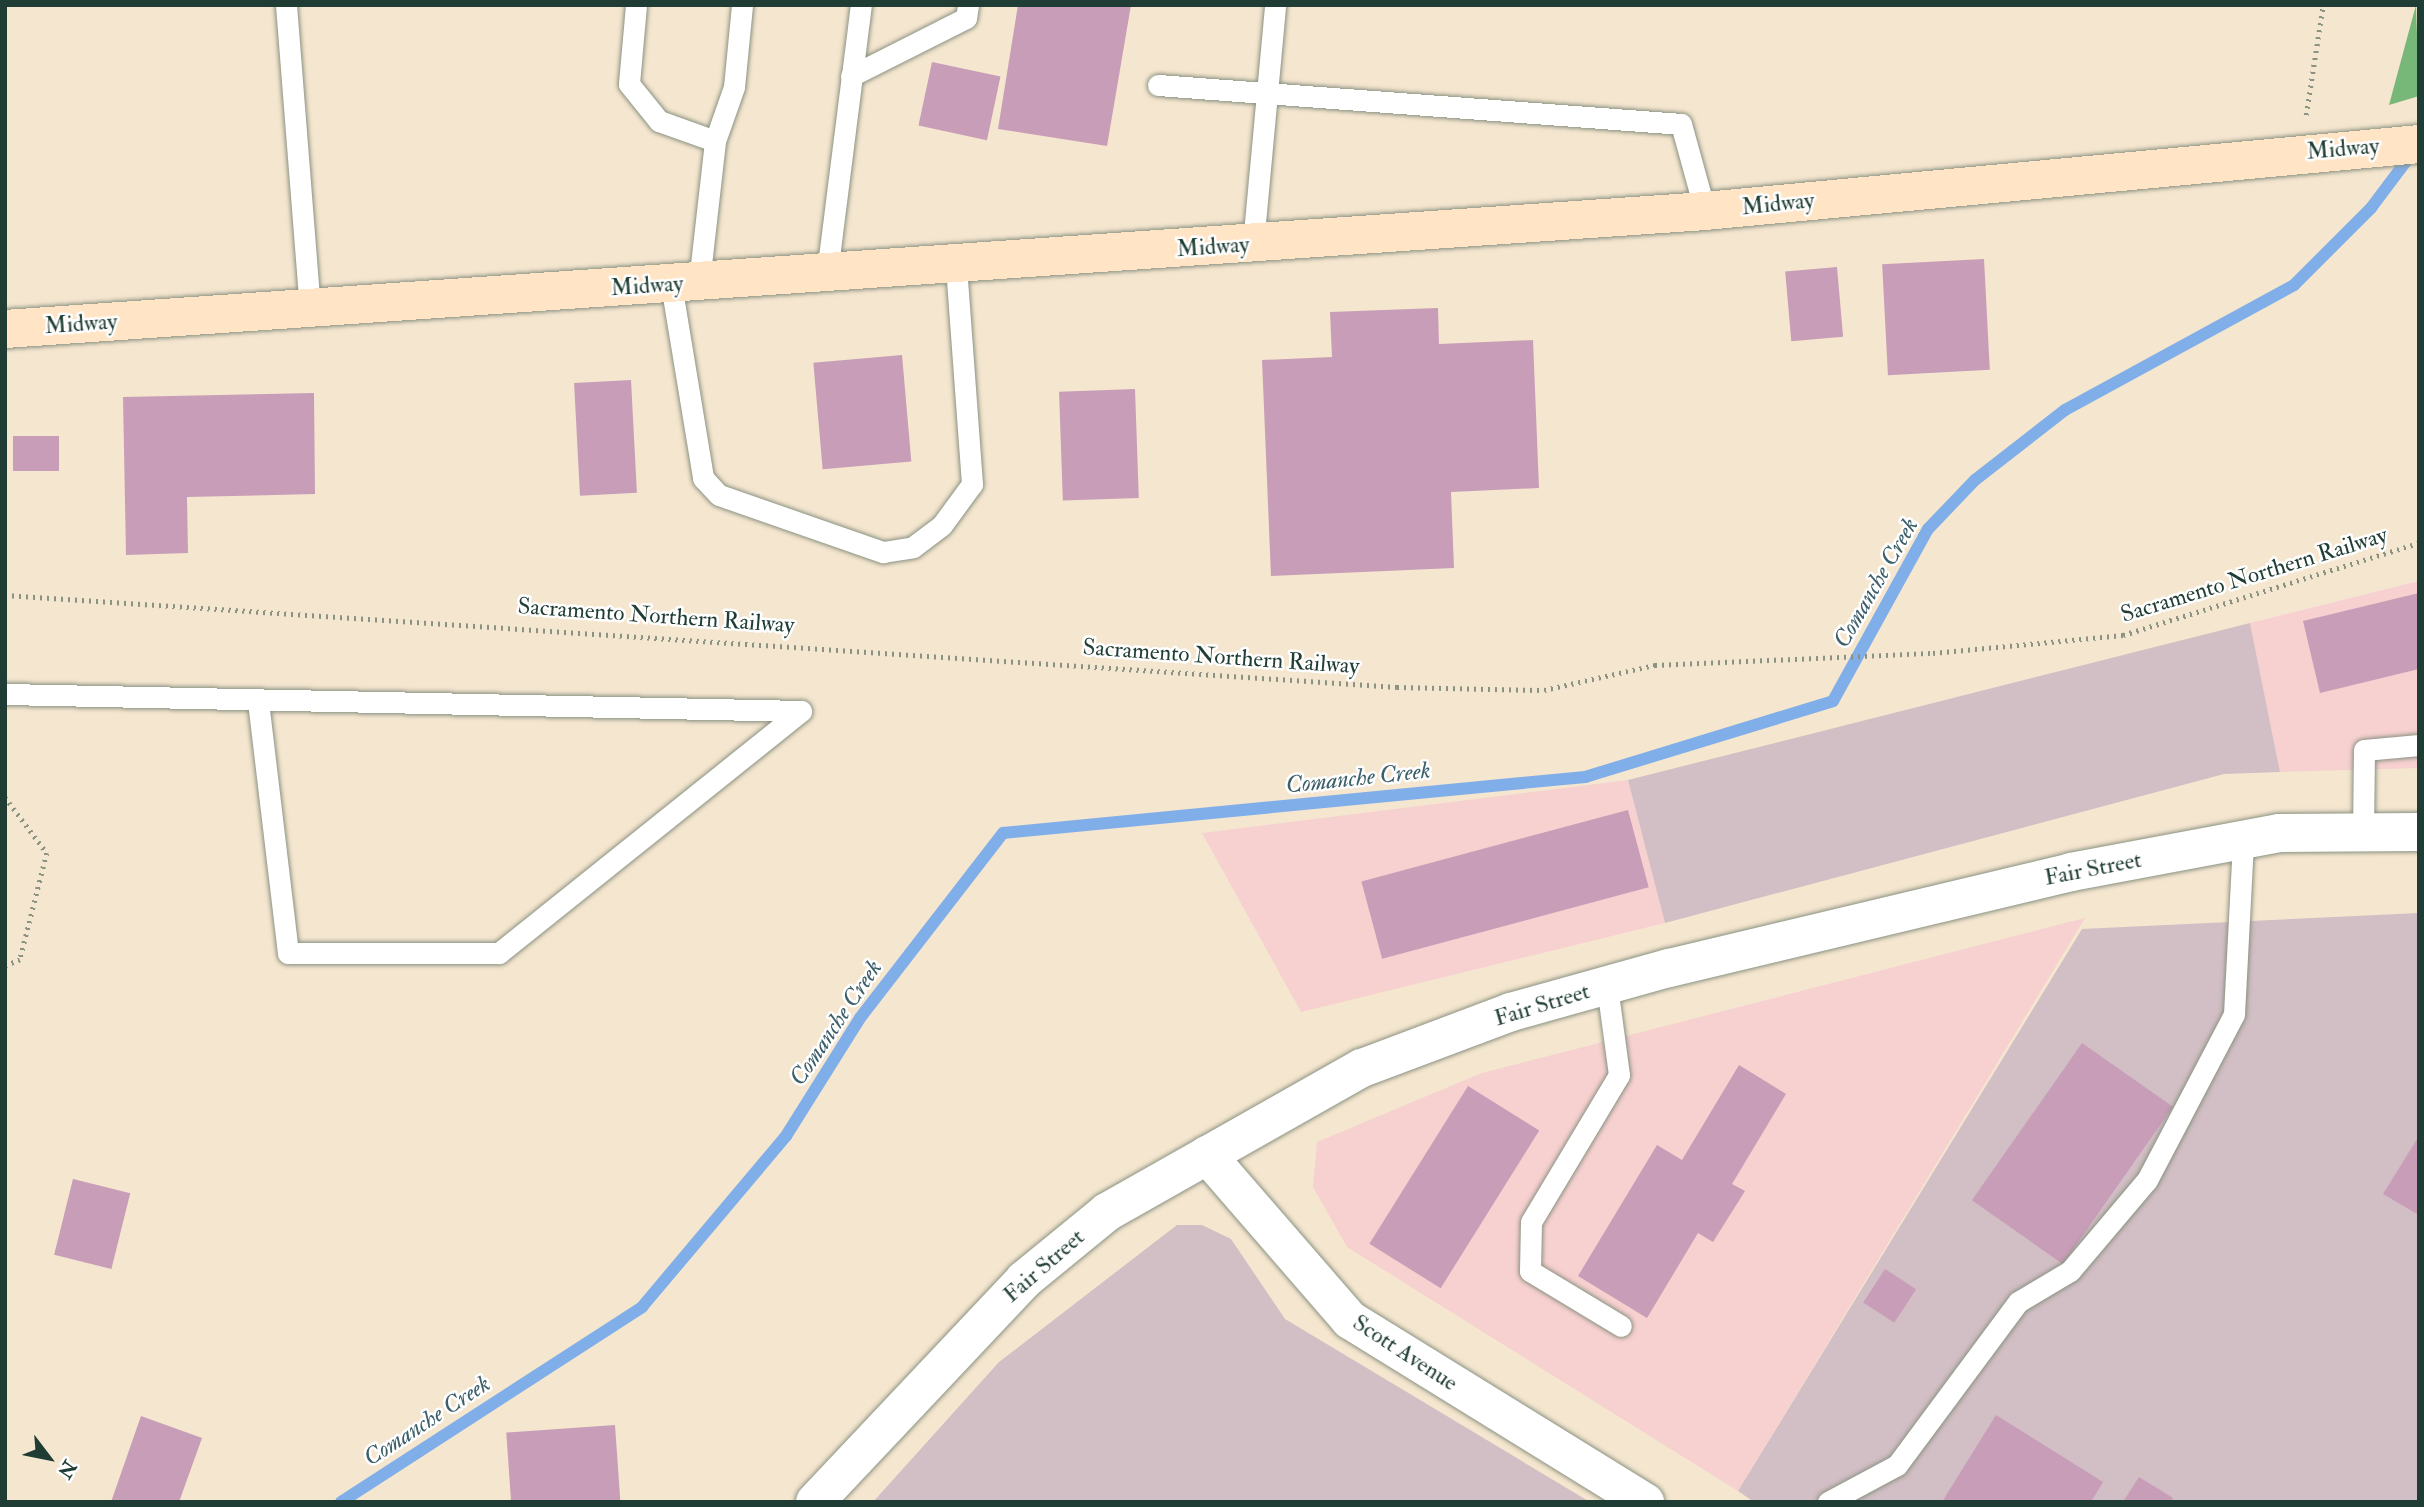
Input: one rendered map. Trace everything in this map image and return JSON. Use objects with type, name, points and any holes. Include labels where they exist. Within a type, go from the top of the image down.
[{"type":"main road","name":"Midway","points":[[5,329],[1705,211],[2300,153],[2419,144]]},
{"type":"street","name":"Fair Street","points":[[815,1502],[1024,1280],[1107,1213],[1362,1068],[1511,1012],[2071,872],[2243,840],[2363,832],[2419,832]]},
{"type":"street","name":"Scott Avenue","points":[[1207,1154],[1350,1320],[1645,1502]]},
{"type":"lane","points":[[286,5],[310,309]]},
{"type":"lane","points":[[636,5],[629,84],[659,121],[715,141]]},
{"type":"lane","points":[[742,5],[734,87],[715,141],[685,283],[704,478],[719,495],[883,551],[913,547],[942,525],[972,484],[956,265]]},
{"type":"lane","points":[[827,273],[861,5]]},
{"type":"lane","points":[[851,76],[966,18],[968,5]]},
{"type":"lane","points":[[1253,244],[1275,5]]},
{"type":"lane","points":[[1158,85],[1268,98],[1626,115],[1681,124],[1705,211]]},
{"type":"lane","points":[[5,694],[801,711],[499,953],[288,953],[258,700]]},
{"type":"lane","points":[[2363,832],[2364,750],[2419,745]]},
{"type":"lane","points":[[1828,1502],[1897,1465],[2018,1302],[2070,1271],[2147,1180],[2234,1014],[2243,840]]},
{"type":"lane","points":[[1607,986],[1619,1075],[1531,1222],[1530,1270],[1621,1326]]},
{"type":"path","points":[[2300,153],[2323,5]]},
{"type":"path","name":"Sacramento Northern Railway","points":[[5,595],[1398,687],[1544,690],[1655,665],[1763,662],[2123,635],[2419,542]]},
{"type":"path","points":[[5,797],[47,853],[20,960],[5,966]]},
{"type":"shaded area","points":[[2419,581],[2419,768],[2280,772],[2250,623]]},
{"type":"shaded area","points":[[2250,623],[2280,772],[2224,774],[1665,923],[1628,780]]},
{"type":"shaded area","points":[[1628,780],[1665,923],[1301,1012],[1202,833]]},
{"type":"shaded area","points":[[2419,913],[2419,1502],[1754,1502],[1738,1491],[2082,929]]},
{"type":"shaded area","points":[[2085,918],[1738,1491],[1347,1247],[1313,1187],[1317,1142],[1482,1073]]},
{"type":"shaded area","points":[[1177,1225],[1202,1225],[1231,1239],[1285,1319],[1590,1502],[873,1502],[999,1362]]},
{"type":"green space","points":[[2416,5],[2419,96],[2389,105]]},
{"type":"building","points":[[1018,5],[1131,5],[1107,146],[998,129]]},
{"type":"building","points":[[932,62],[1000,77],[987,140],[918,126]]},
{"type":"building","points":[[1984,259],[1990,370],[1888,375],[1882,264]]},
{"type":"building","points":[[1837,267],[1843,337],[1791,341],[1785,272]]},
{"type":"building","points":[[1438,308],[1439,344],[1533,340],[1539,488],[1451,492],[1454,568],[1271,576],[1262,360],[1332,357],[1330,312]]},
{"type":"building","points":[[902,355],[911,462],[823,469],[813,363]]},
{"type":"building","points":[[631,380],[637,493],[580,496],[574,383]]},
{"type":"building","points":[[1135,389],[1139,498],[1063,501],[1059,392]]},
{"type":"building","points":[[314,393],[315,494],[187,497],[188,553],[126,555],[123,397]]},
{"type":"building","points":[[13,436],[59,436],[59,471],[13,471]]},
{"type":"building","points":[[2419,593],[2419,669],[2320,693],[2303,621]]},
{"type":"building","points":[[1628,810],[1649,887],[1382,959],[1361,881]]},
{"type":"building","points":[[2082,1043],[2173,1107],[2063,1264],[1972,1200]]},
{"type":"building","points":[[1739,1065],[1786,1094],[1732,1184],[1745,1191],[1713,1242],[1698,1233],[1647,1318],[1578,1276],[1657,1145],[1682,1160]]},
{"type":"building","points":[[1468,1086],[1539,1131],[1441,1288],[1369,1244]]},
{"type":"building","points":[[2419,1136],[2419,1215],[2383,1194]]},
{"type":"building","points":[[73,1179],[130,1193],[111,1269],[54,1255]]},
{"type":"building","points":[[1885,1269],[1916,1289],[1894,1323],[1863,1303]]},
{"type":"building","points":[[1996,1415],[2103,1482],[2091,1502],[1942,1502]]},
{"type":"building","points":[[141,1416],[202,1438],[179,1502],[111,1502]]},
{"type":"building","points":[[615,1425],[620,1502],[511,1502],[506,1433]]},
{"type":"building","points":[[2139,1477],[2173,1498],[2170,1502],[2123,1502]]},
{"type":"waterway","name":"Comanche Creek","points":[[341,1502],[642,1307],[786,1136],[860,1018],[1003,833],[1585,777],[1833,701],[1928,529],[1975,480],[2065,410],[2294,285],[2371,208],[2413,152]]}]
